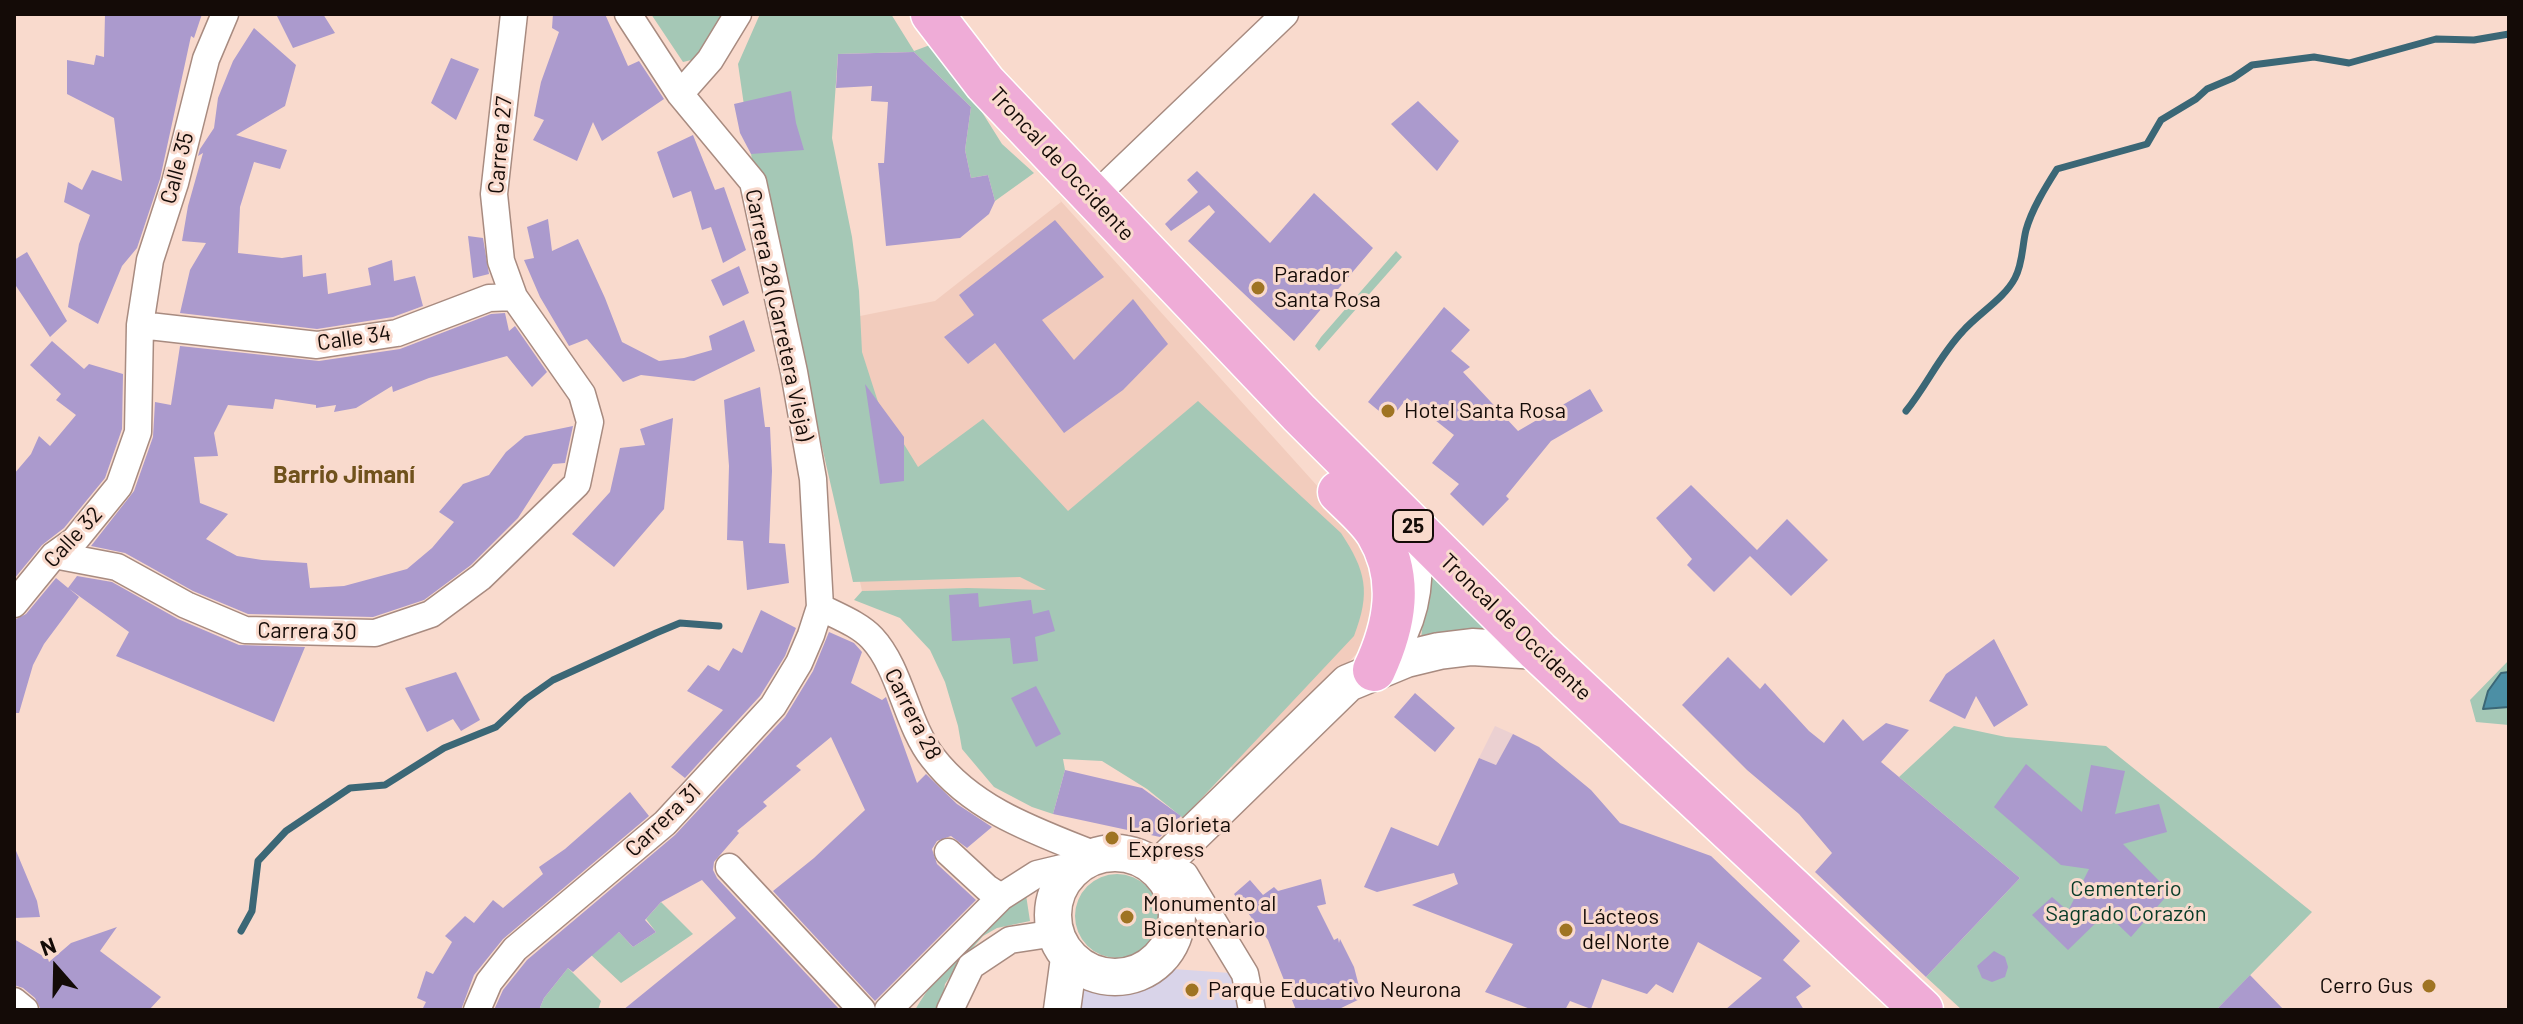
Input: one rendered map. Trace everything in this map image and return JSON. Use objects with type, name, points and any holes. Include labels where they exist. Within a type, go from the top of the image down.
[{"type":"main road","name":"Troncal de Occidente","points":[[932,14],[985,83],[1299,413],[1538,651],[1922,1010]]},
{"type":"main road","points":[[1171,878],[1361,698],[1389,639],[1394,615],[1393,577],[1387,552],[1376,530],[1302,453],[1299,413]]},
{"type":"main road","points":[[1374,670],[1394,644],[1408,615],[1413,594],[1414,552],[1407,520]]},
{"type":"main road","points":[[1374,670],[1417,656],[1472,647],[1538,651]]},
{"type":"main road","points":[[1062,945],[1082,968],[1104,976],[1129,976],[1144,970],[1168,949],[1175,934],[1178,918],[1171,878],[1139,858],[1119,854],[1090,859],[1073,870],[1059,888],[1053,910],[1062,945],[1062,1010]]},
{"type":"street","name":"Calle 35","points":[[140,325],[150,260],[175,183],[206,59],[225,14]]},
{"type":"street","name":"Carrera 27","points":[[514,14],[494,194],[501,261],[514,297],[582,394],[590,422],[587,443]]},
{"type":"street","name":"Carrera 28 (Carretera Vieja)","points":[[628,14],[680,94],[753,182],[792,359],[813,479],[820,607]]},
{"type":"street","points":[[680,94],[710,60],[738,14]]},
{"type":"street","points":[[1094,197],[1285,14]]},
{"type":"street","name":"Calle 34","points":[[140,325],[317,345],[397,333],[489,298],[514,297]]},
{"type":"street","name":"Calle 32","points":[[14,604],[54,555],[75,540],[119,486],[138,432],[140,325]]},
{"type":"street","name":"Carrera 30","points":[[54,555],[117,567],[186,605],[245,630],[375,633],[431,614],[481,577],[577,484],[587,443]]},
{"type":"street","name":"Carrera 28","points":[[820,607],[859,628],[872,639],[885,658],[930,755],[954,782],[976,800],[1017,824],[1090,859]]},
{"type":"street","name":"Carrera 31","points":[[477,1010],[489,982],[515,949],[665,823],[773,706],[799,663],[820,607]]},
{"type":"street","points":[[948,852],[1001,897]]},
{"type":"street","points":[[888,1010],[1001,897],[1037,874],[1090,859]]},
{"type":"street","points":[[729,867],[862,1010]]},
{"type":"street","points":[[1171,878],[1245,974],[1252,1010]]},
{"type":"street","points":[[950,1010],[971,966],[1010,940],[1062,945]]},
{"type":"street","points":[[14,1001],[25,1010]]},
{"type":"shaded area","points":[[1059,199],[1356,529],[1377,581],[1376,634],[1239,774],[1103,650],[967,588],[862,591],[805,327],[935,301],[1061,202]]},
{"type":"shaded area","points":[[1495,726],[1513,734],[1496,765],[1479,758]]},
{"type":"shaded area","name":"Parque Educativo Neurona","points":[[1173,969],[1245,974],[1252,1010],[1062,1010],[1075,970],[1104,989],[1118,991],[1150,986]]},
{"type":"green space","points":[[651,14],[732,14],[704,57],[683,62]]},
{"type":"green space","points":[[760,14],[891,14],[914,51],[938,42],[1002,144],[1034,173],[995,201],[988,175],[971,178],[965,150],[971,107],[914,52],[838,54],[832,138],[852,237],[862,352],[878,402],[918,467],[983,419],[1068,511],[1198,401],[1341,533],[1356,559],[1364,594],[1354,636],[1183,818],[1147,789],[1102,761],[1063,759],[1065,770],[1053,814],[994,787],[962,749],[945,682],[930,650],[900,618],[854,600],[862,591],[967,588],[1046,590],[1020,577],[853,582],[798,342],[755,181],[738,64]]},
{"type":"green space","points":[[1396,251],[1402,257],[1319,351],[1315,346],[1321,337]]},
{"type":"green space","points":[[1429,574],[1484,628],[1421,638]]},
{"type":"green space","points":[[2509,660],[2509,725],[2476,722],[2470,700]]},
{"type":"green space","name":"Cementerio Sagrado Corazón","points":[[1954,726],[2006,737],[2106,746],[2312,912],[2216,1010],[1962,1010],[1926,977],[2020,878],[1899,777]]},
{"type":"green space","points":[[1117,874],[1133,877],[1147,886],[1156,900],[1159,916],[1156,932],[1147,946],[1133,955],[1117,958],[1101,955],[1087,946],[1078,932],[1075,916],[1078,900],[1087,886],[1101,877]]},
{"type":"green space","points":[[1026,895],[1030,921],[997,928],[983,936],[945,984],[941,1010],[915,1010],[964,946],[995,917]]},
{"type":"green space","points":[[661,902],[693,934],[621,983],[590,954],[619,932],[633,947],[656,932],[646,919]]},
{"type":"green space","points":[[568,968],[601,1001],[598,1010],[539,1010],[544,998]]},
{"type":"water","points":[[2509,672],[2509,707],[2483,709],[2488,691],[2501,673]]},
{"type":"building","points":[[105,14],[202,14],[194,38],[191,36],[160,179],[137,248],[122,266],[98,324],[68,307],[79,244],[90,215],[64,202],[68,182],[82,190],[92,170],[122,181],[114,118],[67,94],[67,60],[94,65],[96,55],[104,57]]},
{"type":"building","points":[[276,14],[323,14],[335,33],[293,48]]},
{"type":"building","points":[[553,14],[605,14],[628,66],[639,61],[664,99],[602,141],[593,122],[577,161],[533,140],[544,120],[534,116],[541,82],[559,32],[552,28]]},
{"type":"building","points":[[254,28],[296,65],[285,106],[236,135],[287,150],[280,169],[254,162],[240,207],[238,253],[282,258],[302,255],[303,277],[326,273],[328,294],[371,285],[368,268],[392,260],[394,281],[415,276],[423,306],[393,317],[317,329],[180,313],[190,270],[206,243],[182,241],[203,153],[198,156],[214,128],[218,98],[233,61]]},
{"type":"building","points":[[914,52],[971,107],[965,150],[971,178],[988,175],[995,201],[989,214],[960,238],[886,246],[878,163],[884,163],[888,102],[871,101],[872,86],[836,88],[838,54]]},
{"type":"building","points":[[451,58],[479,69],[456,120],[431,103]]},
{"type":"building","points":[[791,91],[804,150],[751,154],[740,133],[734,104]]},
{"type":"building","points":[[1418,101],[1459,141],[1437,171],[1391,124]]},
{"type":"building","points":[[693,135],[715,190],[724,187],[746,250],[723,263],[711,227],[702,230],[691,191],[673,198],[657,152]]},
{"type":"building","points":[[1197,171],[1270,243],[1314,193],[1373,248],[1294,341],[1188,241],[1215,212],[1209,205],[1171,231],[1165,224],[1198,192],[1187,180]]},
{"type":"building","points":[[548,219],[552,251],[578,239],[622,342],[659,361],[684,358],[712,350],[709,336],[744,320],[755,351],[694,381],[641,375],[623,382],[587,339],[569,346],[540,297],[524,260],[534,258],[527,227]]},
{"type":"building","points":[[1055,220],[1104,277],[1042,320],[1074,360],[1133,299],[1168,344],[1123,390],[1064,433],[995,343],[968,364],[944,337],[974,315],[959,295]]},
{"type":"building","points":[[468,236],[483,238],[489,274],[473,278]]},
{"type":"building","points":[[27,252],[67,321],[50,337],[14,283],[14,260]]},
{"type":"building","points":[[739,266],[749,293],[723,306],[711,280]]},
{"type":"building","points":[[1444,307],[1470,330],[1451,351],[1470,367],[1463,372],[1518,431],[1590,389],[1603,411],[1551,441],[1506,496],[1509,499],[1483,526],[1450,494],[1459,484],[1432,463],[1454,435],[1407,398],[1390,420],[1368,402]]},
{"type":"building","points":[[505,313],[509,331],[515,326],[547,372],[532,387],[507,356],[429,378],[393,392],[392,386],[356,408],[334,412],[336,405],[316,408],[316,405],[275,399],[273,409],[228,405],[214,433],[218,456],[194,457],[200,503],[228,514],[206,539],[237,556],[307,563],[310,588],[344,586],[407,569],[432,548],[454,522],[439,512],[463,484],[489,475],[506,452],[525,436],[573,426],[565,463],[553,464],[518,518],[471,565],[424,600],[373,617],[248,614],[193,591],[125,553],[91,546],[134,491],[153,437],[155,402],[171,405],[180,346],[319,361],[400,349],[491,314]]},
{"type":"building","points":[[52,341],[84,369],[89,364],[123,374],[122,429],[105,478],[64,528],[42,545],[14,579],[14,474],[31,454],[39,436],[50,446],[76,415],[56,400],[61,394],[30,365]]},
{"type":"building","points":[[865,384],[904,437],[904,481],[880,484]]},
{"type":"building","points":[[760,387],[765,427],[770,427],[769,543],[785,544],[789,583],[747,590],[743,541],[727,540],[729,466],[724,400]]},
{"type":"building","points":[[673,418],[664,509],[614,567],[572,534],[610,492],[620,448],[645,445],[640,429]]},
{"type":"building","points":[[1691,485],[1757,550],[1787,519],[1828,560],[1791,596],[1750,556],[1714,592],[1687,565],[1692,559],[1656,518]]},
{"type":"building","points":[[77,576],[112,582],[178,619],[239,645],[305,647],[274,722],[116,656],[129,632],[68,588]]},
{"type":"building","points":[[56,578],[79,597],[44,644],[33,665],[19,713],[14,713],[14,620],[26,614]]},
{"type":"building","points":[[978,593],[979,607],[1031,600],[1033,614],[1049,610],[1055,631],[1035,637],[1038,661],[1013,664],[1010,638],[952,641],[949,595]]},
{"type":"building","points":[[761,610],[796,628],[785,656],[760,696],[685,778],[671,767],[723,710],[687,691],[708,665],[719,671],[733,648],[742,653]]},
{"type":"building","points":[[829,632],[854,643],[862,652],[851,683],[882,700],[886,697],[917,783],[926,774],[957,804],[992,827],[967,848],[951,836],[937,841],[932,849],[937,864],[976,900],[875,1001],[773,891],[865,810],[831,737],[796,766],[801,770],[763,802],[767,806],[737,831],[739,833],[714,862],[713,870],[717,878],[840,1010],[623,1010],[736,918],[702,880],[661,902],[645,920],[656,932],[633,947],[619,932],[573,972],[568,968],[544,998],[539,1010],[494,1010],[503,990],[527,960],[675,835],[785,717],[813,671]]},
{"type":"building","points":[[1994,639],[2028,705],[1994,727],[1976,696],[1965,719],[1929,701],[1946,674]]},
{"type":"building","points":[[1728,657],[1760,689],[1765,683],[1824,743],[1843,719],[1863,741],[1886,723],[1909,730],[1881,762],[2020,878],[1926,977],[1815,872],[1832,853],[1799,814],[1747,770],[1682,705]]},
{"type":"building","points":[[456,672],[480,720],[461,731],[453,719],[427,732],[405,688]]},
{"type":"building","points":[[1036,686],[1061,734],[1036,747],[1011,698]]},
{"type":"building","points":[[1415,693],[1455,728],[1435,752],[1394,717]]},
{"type":"building","points":[[1513,734],[1539,747],[1591,790],[1620,823],[1711,856],[1800,941],[1783,960],[1811,986],[1796,997],[1804,1010],[1725,1010],[1762,978],[1698,942],[1673,993],[1656,984],[1647,994],[1602,979],[1591,1009],[1570,1001],[1565,1010],[1533,1010],[1485,992],[1513,944],[1412,905],[1458,884],[1454,873],[1377,892],[1364,887],[1391,827],[1438,846],[1479,758],[1496,765]]},
{"type":"building","points":[[2026,764],[2082,812],[2091,765],[2125,771],[2115,814],[2159,804],[2167,832],[2123,844],[2170,892],[2131,937],[2106,913],[2068,950],[2032,915],[2052,897],[2068,911],[2089,869],[2061,865],[1994,807]]},
{"type":"building","points":[[1065,770],[1142,788],[1181,816],[1160,837],[1053,814]]},
{"type":"building","points":[[630,792],[649,816],[503,939],[474,975],[461,1010],[422,1010],[426,1002],[417,998],[426,971],[433,974],[452,942],[445,936],[465,916],[474,923],[493,900],[503,908],[543,874],[539,867],[565,849]]},
{"type":"building","points":[[14,846],[37,901],[40,917],[14,918]]},
{"type":"building","points":[[1321,879],[1326,904],[1317,906],[1334,940],[1338,938],[1339,943],[1340,939],[1354,967],[1362,998],[1337,1010],[1296,1010],[1268,940],[1234,894],[1250,880],[1263,895],[1274,887],[1278,891]]},
{"type":"building","points":[[117,927],[100,951],[161,997],[149,1010],[41,1010],[35,998],[14,985],[14,939],[49,962],[71,943]]},
{"type":"building","points":[[1994,951],[2005,957],[2008,967],[2005,977],[1992,982],[1982,978],[1977,966]]},
{"type":"building","points":[[2250,975],[2284,1010],[2216,1010]]},
{"type":"waterway","points":[[1906,411],[1955,340],[2004,293],[2015,278],[2029,222],[2057,169],[2147,144],[2161,120],[2207,89],[2233,78],[2252,65],[2314,57],[2349,63],[2436,39],[2474,40],[2509,34]]},
{"type":"waterway","points":[[241,931],[252,911],[258,861],[286,831],[350,788],[385,785],[444,748],[496,727],[526,699],[553,680],[656,633],[680,623],[719,626]]},
{"type":"place","name":"Parador Santa Rosa","points":[[1258,288]]},
{"type":"place","name":"Hotel Santa Rosa","points":[[1388,411]]},
{"type":"place","name":"La Glorieta Express","points":[[1112,838]]},
{"type":"place","name":"Monumento al Bicentenario","points":[[1127,917]]},
{"type":"place","name":"Lácteos del Norte","points":[[1566,930]]},
{"type":"place","name":"Cerro Gus","points":[[2429,986]]},
{"type":"place","name":"Parque Educativo Neurona","points":[[1192,990]]},
{"type":"district","name":"Barrio Jimaní","points":[[344,475]]}]
